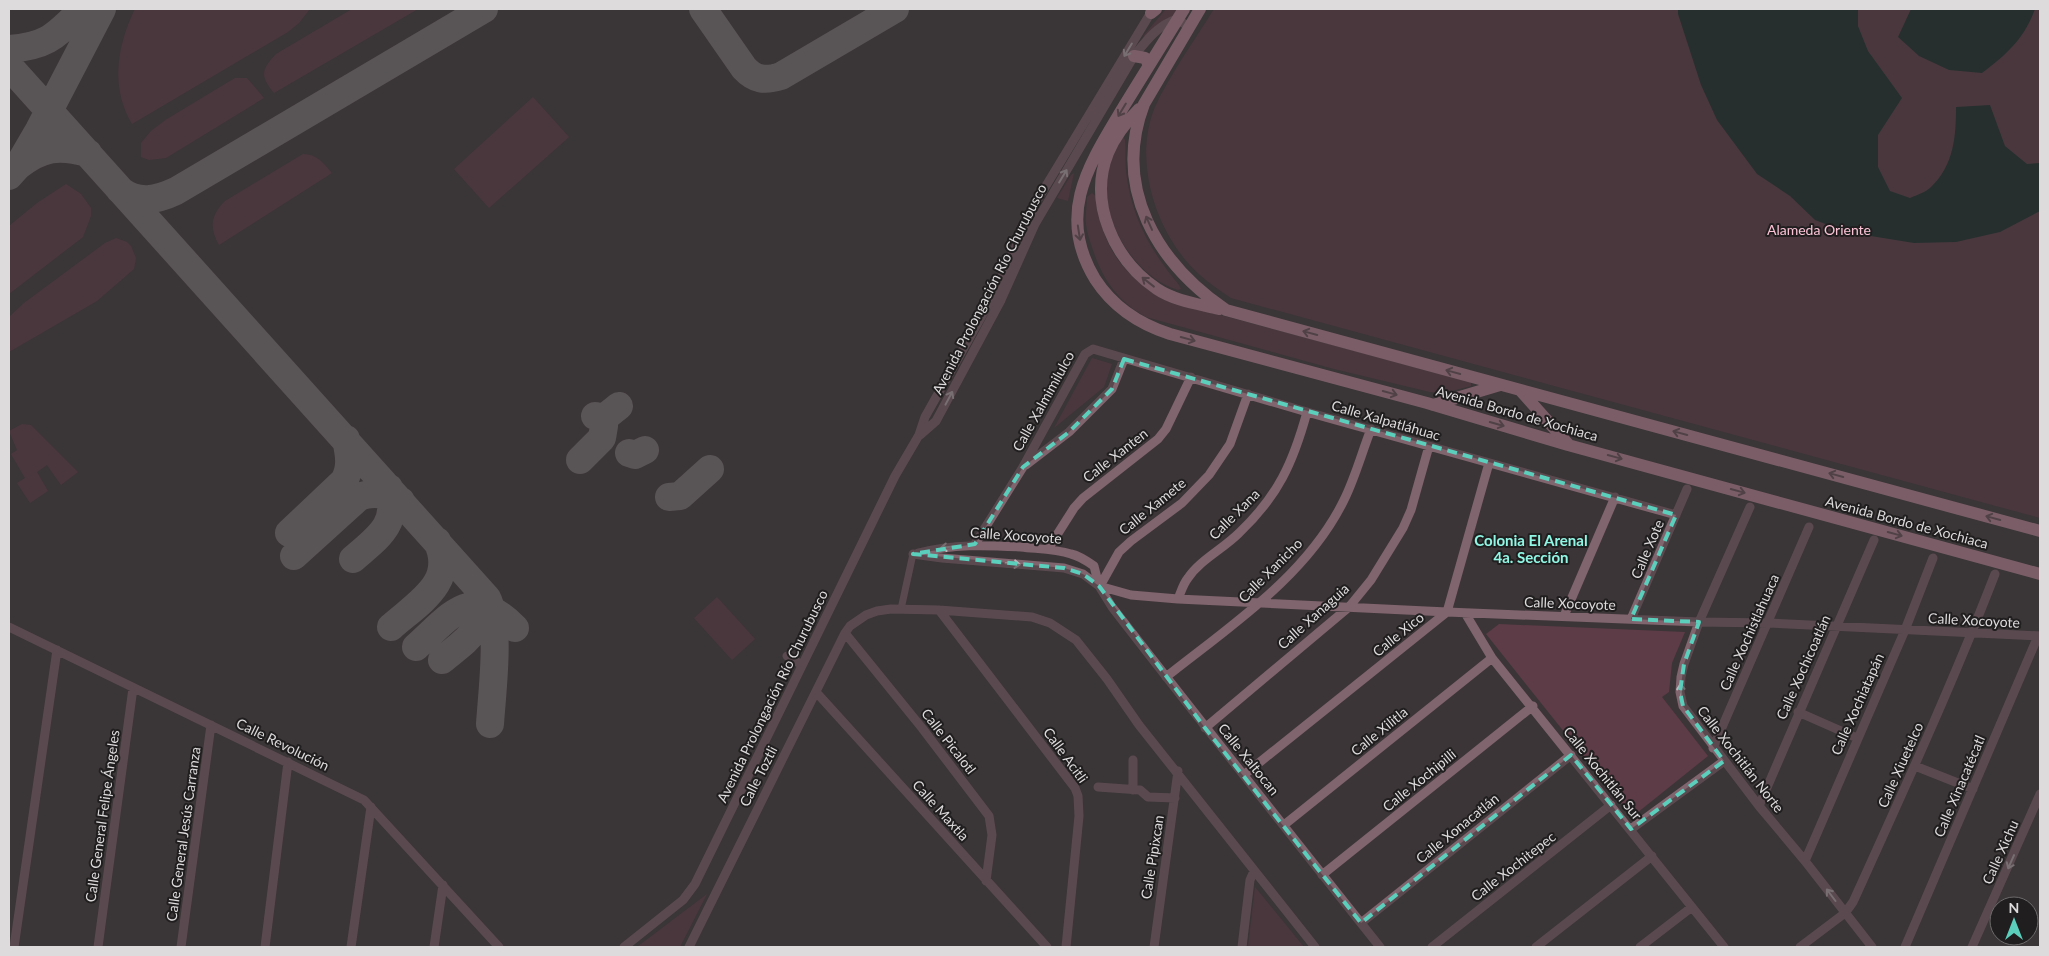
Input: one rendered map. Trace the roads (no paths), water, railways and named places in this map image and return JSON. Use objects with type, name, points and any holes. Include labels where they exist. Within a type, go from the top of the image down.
[{"type":"main road","points":[[1199,9],[1144,104],[1122,128],[1112,144],[1103,169],[1101,188],[1106,220],[1112,236],[1123,257],[1136,272],[1159,290],[1184,300],[1226,310]]},
{"type":"main road","name":"Avenida Bordo de Xochiaca","points":[[1180,14],[1092,160],[1082,185],[1078,220],[1080,239],[1088,265],[1106,294],[1136,320],[1170,334],[2040,574]]},
{"type":"main road","points":[[1134,56],[1146,58],[1149,65]]},
{"type":"main road","name":"Avenida Bordo de Xochiaca","points":[[1144,104],[1135,132],[1132,163],[1139,199],[1161,246],[1176,268],[1203,294],[1226,310],[2040,531]]},
{"type":"main road","points":[[1082,185],[1101,188]]},
{"type":"main road","points":[[1433,405],[1500,385]]},
{"type":"main road","points":[[1520,390],[1568,445]]},
{"type":"street","name":"Avenida Prolongación Río Churubusco","points":[[624,947],[691,892],[895,476],[919,435],[925,417],[993,296],[1038,199],[1153,10]]},
{"type":"street","points":[[1180,14],[1190,27]]},
{"type":"street","name":"Avenida Prolongación Río Churubusco","points":[[919,435],[936,421],[1001,300],[1035,224],[1134,56],[1162,26],[1180,14]]},
{"type":"street","name":"Calle Xalpatláhuac","points":[[1090,350],[1096,350],[1308,412],[1676,515]]},
{"type":"street","name":"Calle Xalmimilulco","points":[[975,544],[1023,467],[1085,354],[1090,350]]},
{"type":"street","name":"Calle Xalmimilulco","points":[[1023,467],[1069,432],[1110,391],[1124,359]]},
{"type":"street","name":"Calle Xanten","points":[[1048,549],[1074,508],[1083,498],[1158,439],[1166,429],[1191,377]]},
{"type":"street","name":"Calle Xamete","points":[[1100,586],[1119,552],[1182,503],[1209,475],[1230,444],[1248,394]]},
{"type":"street","name":"Calle Xana","points":[[1178,599],[1187,579],[1196,568],[1238,534],[1264,508],[1284,477],[1298,444],[1308,412]]},
{"type":"street","name":"Calle Xanicho","points":[[1166,677],[1259,603],[1299,564],[1334,519],[1345,500],[1371,429]]},
{"type":"street","name":"Calle Xanaguia","points":[[1205,728],[1349,607],[1371,580],[1403,528],[1411,510],[1429,446]]},
{"type":"street","points":[[1447,612],[1489,463]]},
{"type":"street","name":"Calle Xote","points":[[1631,619],[1687,489]]},
{"type":"street","points":[[1564,616],[1615,497]]},
{"type":"street","name":"Calle Xochitlán Norte","points":[[1750,507],[1699,622],[1684,664],[1680,692],[1683,706],[1713,748],[1872,947]]},
{"type":"street","name":"Calle Xochistlahuaca","points":[[1713,748],[1810,528]]},
{"type":"street","name":"Calle Xochicoatlán","points":[[1759,806],[1798,712],[1874,540]]},
{"type":"street","name":"Calle Xocoyote","points":[[913,554],[943,546],[975,544],[1048,549],[1082,558],[1094,566],[1100,586]]},
{"type":"street","points":[[913,554],[901,609],[1024,615],[1045,621],[1076,640],[1107,679],[1143,730],[1178,771],[1315,947]]},
{"type":"street","name":"Calle Xocoyote","points":[[913,554],[1064,568],[1082,574],[1100,586],[1131,595],[1178,599],[1465,613],[1769,623],[2039,636]]},
{"type":"street","name":"Calle Xochiatapán","points":[[1805,861],[1905,630],[1933,558]]},
{"type":"street","name":"Calle Xiuetelco","points":[[1800,947],[1845,913],[1853,902],[1915,766],[1995,574]]},
{"type":"street","name":"Calle Xaltocan","points":[[1100,586],[1112,607],[1205,728],[1244,774],[1380,947]]},
{"type":"street","name":"Calle Toztli","points":[[689,947],[845,632],[857,620],[877,611],[901,609]]},
{"type":"street","name":"Calle Acitli","points":[[939,610],[1075,788],[1078,796],[1079,816],[1066,947]]},
{"type":"street","name":"Calle Xico","points":[[1244,774],[1447,612]]},
{"type":"street","name":"Calle Xochitlán Sur","points":[[1465,613],[1492,658],[1533,706],[1724,947]]},
{"type":"street","name":"Calle Revolución","points":[[9,627],[356,795],[371,807],[499,947]]},
{"type":"street","name":"Calle Picalotl","points":[[845,632],[989,816],[992,835],[986,881]]},
{"type":"street","name":"Calle Xinacatécatl","points":[[1905,947],[2039,636]]},
{"type":"street","points":[[14,947],[56,650]]},
{"type":"street","points":[[787,656],[802,665]]},
{"type":"street","name":"Calle Xilitla","points":[[1284,825],[1492,658]]},
{"type":"street","name":"Calle General Felipe Ángeles","points":[[98,947],[133,688]]},
{"type":"street","name":"Calle Maxtla","points":[[816,692],[1047,947]]},
{"type":"street","name":"Calle Xochipilli","points":[[1322,875],[1533,706]]},
{"type":"street","points":[[1798,712],[1857,738]]},
{"type":"street","name":"Calle General Jesús Carranza","points":[[181,947],[211,725]]},
{"type":"street","name":"Calle Xonacatlán","points":[[1361,923],[1571,755]]},
{"type":"street","points":[[1132,760],[1133,790]]},
{"type":"street","points":[[1631,829],[1724,761]]},
{"type":"street","points":[[265,947],[288,762]]},
{"type":"street","points":[[1915,766],[1973,789]]},
{"type":"street","name":"Calle Pipixcan","points":[[1154,947],[1178,771]]},
{"type":"street","points":[[1098,787],[1142,791],[1148,797],[1175,798]]},
{"type":"street","name":"Calle Xichu","points":[[1972,947],[2040,794]]},
{"type":"street","name":"Calle Xochitepec","points":[[1432,947],[1611,806]]},
{"type":"street","points":[[351,947],[371,807]]},
{"type":"street","points":[[2031,817],[2040,821]]},
{"type":"street","points":[[1536,947],[1652,856]]},
{"type":"street","points":[[1242,947],[1250,880],[1254,871]]},
{"type":"street","points":[[434,947],[443,885]]},
{"type":"street","points":[[1640,947],[1692,907]]},
{"type":"district","name":"Colonia El Arenal 4a. Sección","points":[[1531,548]]},
{"type":"park label","name":"Alameda Oriente","points":[[1819,229]]}]
